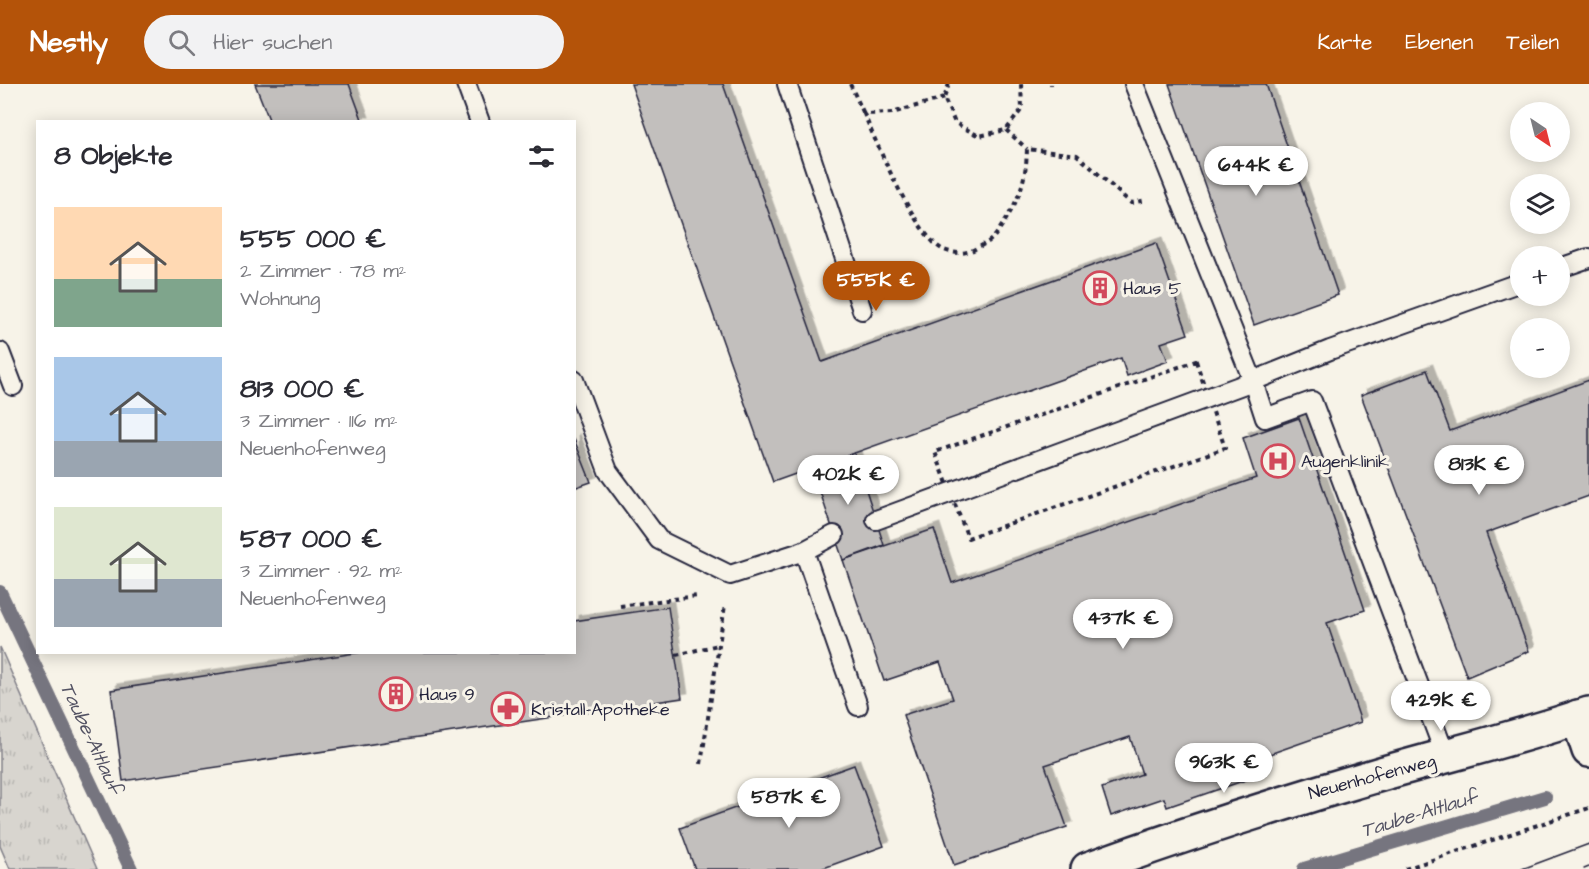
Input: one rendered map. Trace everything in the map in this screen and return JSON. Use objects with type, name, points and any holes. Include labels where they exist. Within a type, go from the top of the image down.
[{"type":"street","name":"Neuenhofenweg","points":[[1088,869],[1260,809],[1515,739],[1584,715]]},
{"type":"street","points":[[1584,715],[1589,750]]},
{"type":"lane","points":[[466,84],[479,120]]},
{"type":"lane","points":[[788,84],[862,310]]},
{"type":"lane","points":[[1134,84],[1265,417],[1312,401],[1446,757]]},
{"type":"lane","points":[[1570,265],[1589,258]]},
{"type":"lane","points":[[876,520],[1330,350],[1510,286]]},
{"type":"lane","points":[[0,352],[13,386]]},
{"type":"lane","points":[[576,385],[608,471],[659,540],[729,584],[804,551],[834,535]]},
{"type":"lane","points":[[804,551],[858,706]]},
{"type":"path","points":[[850,84],[895,186],[925,231],[943,250],[966,254],[991,241],[1012,212],[1026,178],[1027,149]]},
{"type":"path","points":[[949,84],[944,98],[955,123],[979,136],[1006,130],[1022,109],[1021,84]]},
{"type":"path","points":[[864,114],[892,113],[944,98]]},
{"type":"path","points":[[1006,130],[1027,149],[1077,155],[1131,203],[1178,194]]},
{"type":"path","points":[[620,606],[729,584],[701,764]]},
{"type":"path","points":[[675,655],[718,645]]},
{"type":"path","points":[[1405,869],[1589,808]]},
{"type":"green space","points":[[0,647],[97,869],[10,869],[0,846]]},
{"type":"building","points":[[255,84],[349,84],[362,120],[269,120]]},
{"type":"building","name":"Haus 5","points":[[631,84],[723,84],[822,362],[1156,243],[1188,334],[1161,343],[1168,361],[1127,376],[1121,358],[773,482]]},
{"type":"building","points":[[1169,84],[1266,84],[1338,295],[1254,325]]},
{"type":"building","points":[[1427,370],[1450,431],[1589,380],[1589,496],[1486,533],[1529,651],[1467,677],[1361,395]]},
{"type":"building","points":[[1299,418],[1365,610],[1327,623],[1361,722],[1261,757],[1266,773],[1167,807],[1164,798],[1111,816],[1102,788],[1142,774],[1130,737],[1045,765],[1067,827],[954,865],[903,715],[953,699],[940,662],[884,681],[843,560],[934,529],[952,583],[1256,478],[1243,438]]},
{"type":"building","points":[[576,444],[591,482],[576,487]]},
{"type":"building","points":[[854,453],[884,545],[843,560],[812,468]]},
{"type":"building","name":"Haus 9","points":[[668,607],[682,698],[123,781],[111,690],[349,654],[576,654],[576,621]]},
{"type":"building","points":[[854,765],[884,846],[821,869],[695,869],[680,828]]},
{"type":"waterway","name":"Taube-Altlauf","points":[[0,592],[131,869]]},
{"type":"waterway","name":"Taube-Altlauf","points":[[1304,869],[1545,797]]},
{"type":"tram line","points":[[1522,869],[1589,844]]},
{"type":"tram line","points":[[1584,869],[1589,867]]},
{"type":"place","name":"Haus 5","points":[[1100,288]]},
{"type":"place","name":"Augenklinik","points":[[1278,461]]},
{"type":"place","name":"Haus 9","points":[[396,694]]},
{"type":"place","name":"Kristall-Apotheke","points":[[508,709]]}]
